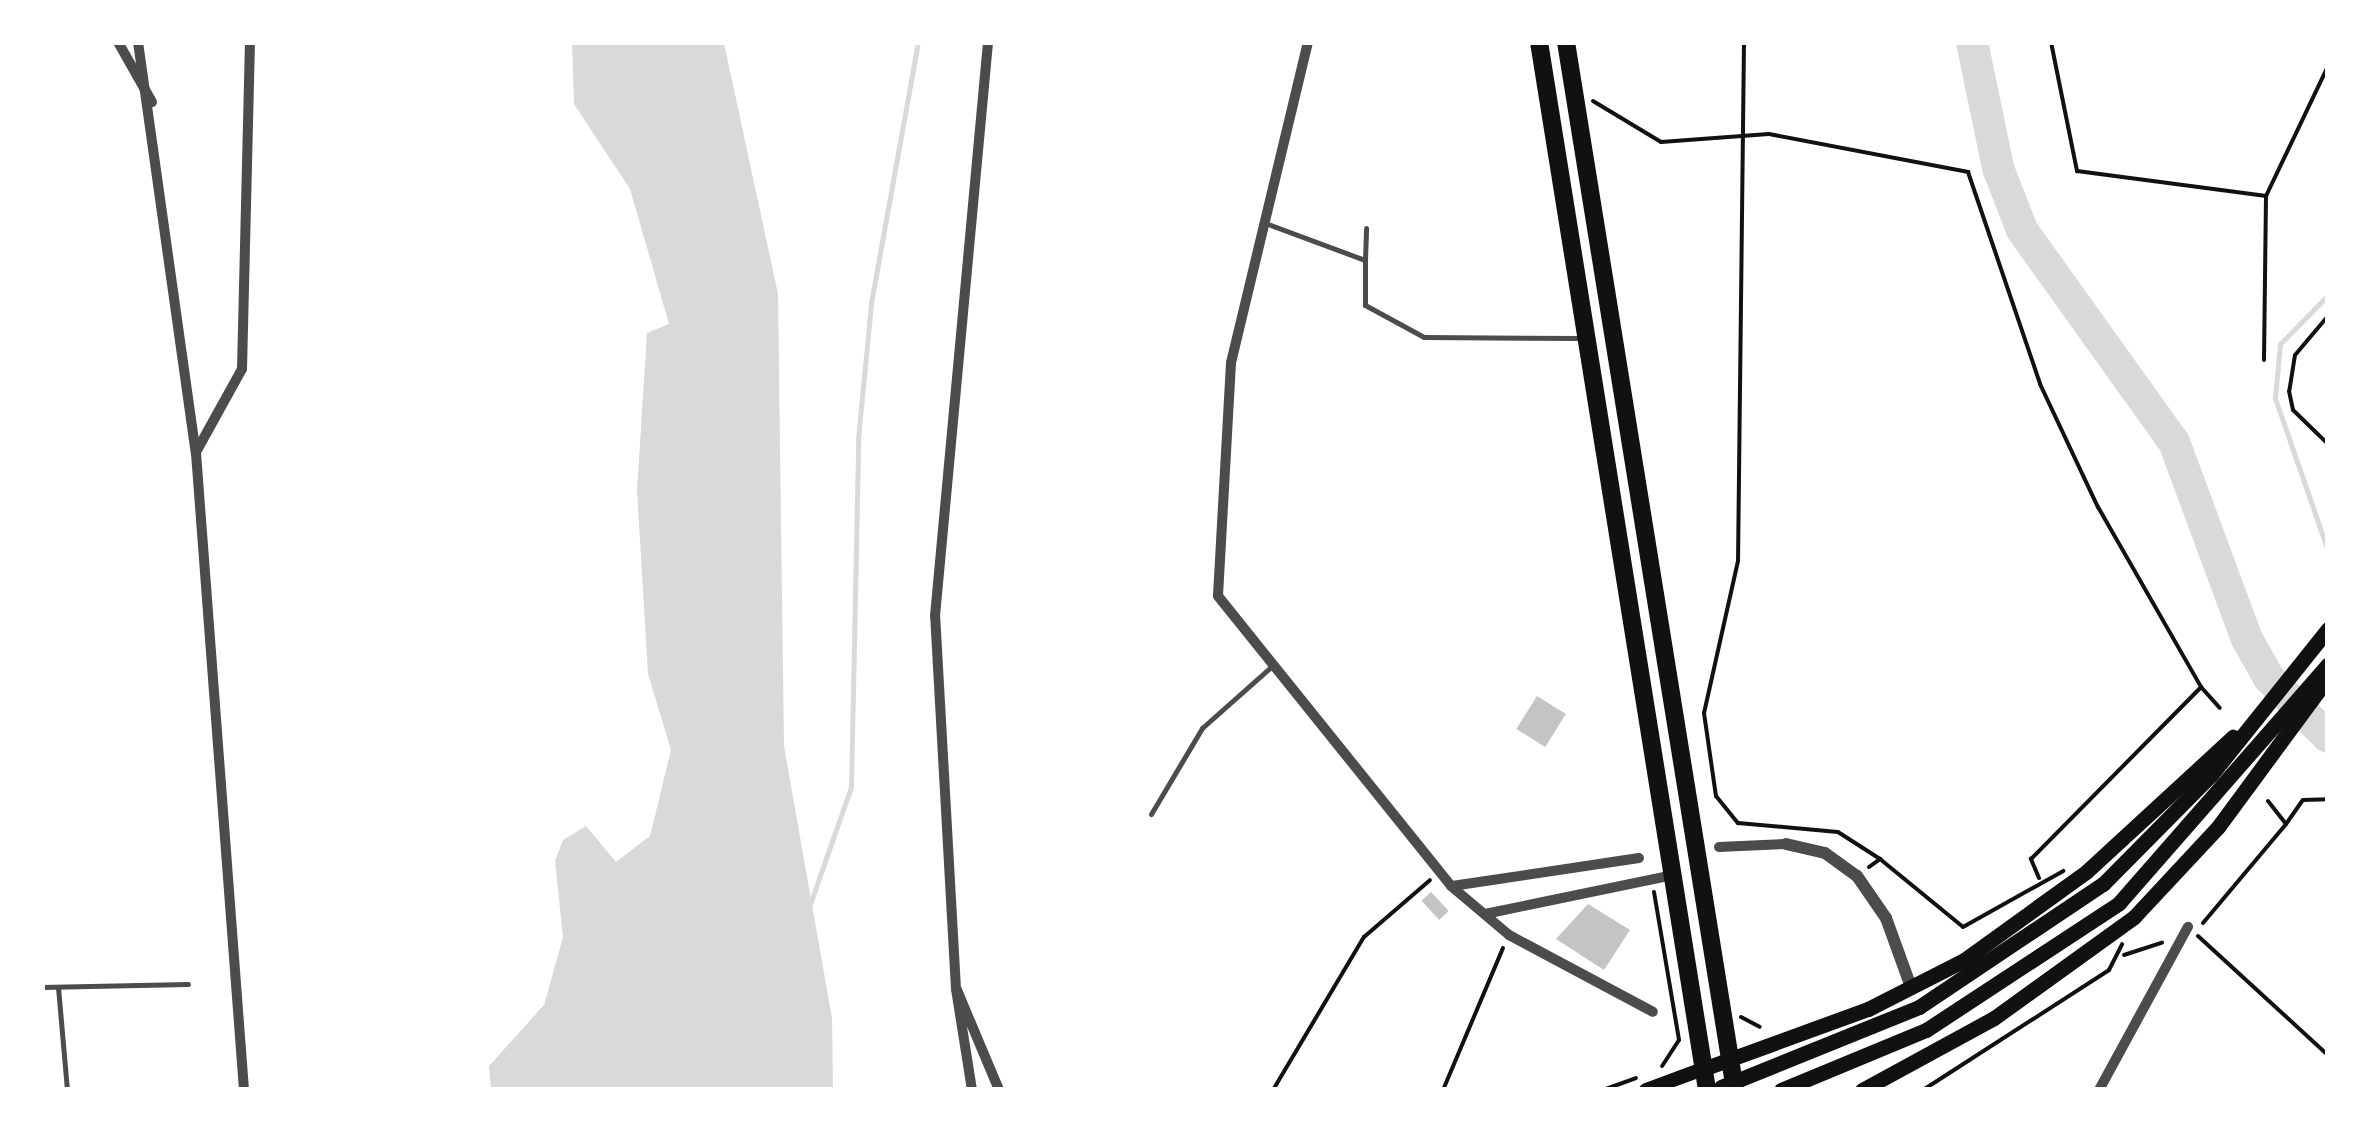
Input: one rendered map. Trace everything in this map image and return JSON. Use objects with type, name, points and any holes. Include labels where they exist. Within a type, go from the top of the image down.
[{"type":"highway","points":[[1540,42],[1669,876],[1703,1070],[1720,1089],[1731,1060],[1566,42]]},
{"type":"main road","points":[[1720,1089],[1920,1008],[2103,884],[2252,723],[2328,628]]},
{"type":"main road","points":[[1781,1090],[1926,1030],[2119,902],[2266,751],[2328,664]]},
{"type":"main road","points":[[1862,1090],[1994,1018],[2134,917],[2328,678]]},
{"type":"main road","points":[[1646,1090],[1912,988],[1964,960],[2086,872],[2252,723]]},
{"type":"street","points":[[118,42],[152,102]]},
{"type":"street","points":[[138,42],[152,102],[196,452],[244,1090]]},
{"type":"street","points":[[196,452],[242,369],[250,42]]},
{"type":"street","points":[[972,1090],[956,989],[935,616],[988,42]]},
{"type":"street","points":[[1308,42],[1268,224],[1231,364],[1218,559],[1228,618],[1272,666],[1438,874],[1509,935],[1654,1012]]},
{"type":"street","points":[[1719,847],[1786,844],[1824,853],[1857,876],[1912,988]]},
{"type":"street","points":[[1451,886],[1639,858]]},
{"type":"street","points":[[1485,914],[1669,876]]},
{"type":"street","points":[[2099,1090],[2192,930]]},
{"type":"street","points":[[956,989],[999,1090]]},
{"type":"lane","points":[[1268,224],[1365,260]]},
{"type":"lane","points":[[1366,228],[1365,305],[1424,337],[1584,338]]},
{"type":"lane","points":[[1151,814],[1202,728],[1272,666]]},
{"type":"lane","points":[[42,987],[188,984]]},
{"type":"lane","points":[[58,986],[67,1090]]},
{"type":"path","points":[[1744,42],[1746,134],[1736,587],[1704,713],[1716,796],[1738,824],[1838,832],[1880,859]]},
{"type":"path","points":[[2051,42],[2076,171],[2266,196]]},
{"type":"path","points":[[2264,360],[2266,196],[2328,66]]},
{"type":"path","points":[[1572,93],[1661,142],[1746,134],[1968,172],[2040,384],[2201,687],[2220,708]]},
{"type":"path","points":[[2328,316],[2294,355],[2289,391],[2294,410],[2328,444]]},
{"type":"path","points":[[2039,879],[2031,859],[2201,687]]},
{"type":"path","points":[[2124,955],[2192,930],[2303,800],[2328,799]]},
{"type":"path","points":[[2268,801],[2286,824]]},
{"type":"path","points":[[1273,1090],[1364,937],[1438,874]]},
{"type":"path","points":[[2192,930],[2328,1055]]},
{"type":"path","points":[[1443,1090],[1509,935]]},
{"type":"path","points":[[1741,1017],[1760,1027]]},
{"type":"shaded area","points":[[572,43],[724,43],[778,294],[784,746],[832,1018],[833,1089],[491,1089],[489,1066],[544,1005],[563,937],[555,861],[563,840],[586,826],[616,862],[650,836],[671,750],[648,674],[637,490],[647,333],[669,324],[630,189],[574,104]]},
{"type":"building","points":[[1537,696],[1566,714],[1545,747],[1516,729]]},
{"type":"building","points":[[1431,892],[1449,911],[1439,920],[1421,901]]},
{"type":"building","points":[[1588,904],[1630,930],[1604,970],[1556,939]]},
{"type":"waterway","points":[[809,907],[851,787],[858,439],[871,303],[918,42]]},
{"type":"waterway","points":[[1972,42],[1998,168],[2022,230],[2174,442],[2247,639],[2269,678],[2328,737]]},
{"type":"waterway","points":[[2328,295],[2280,344],[2275,398],[2328,551]]}]
